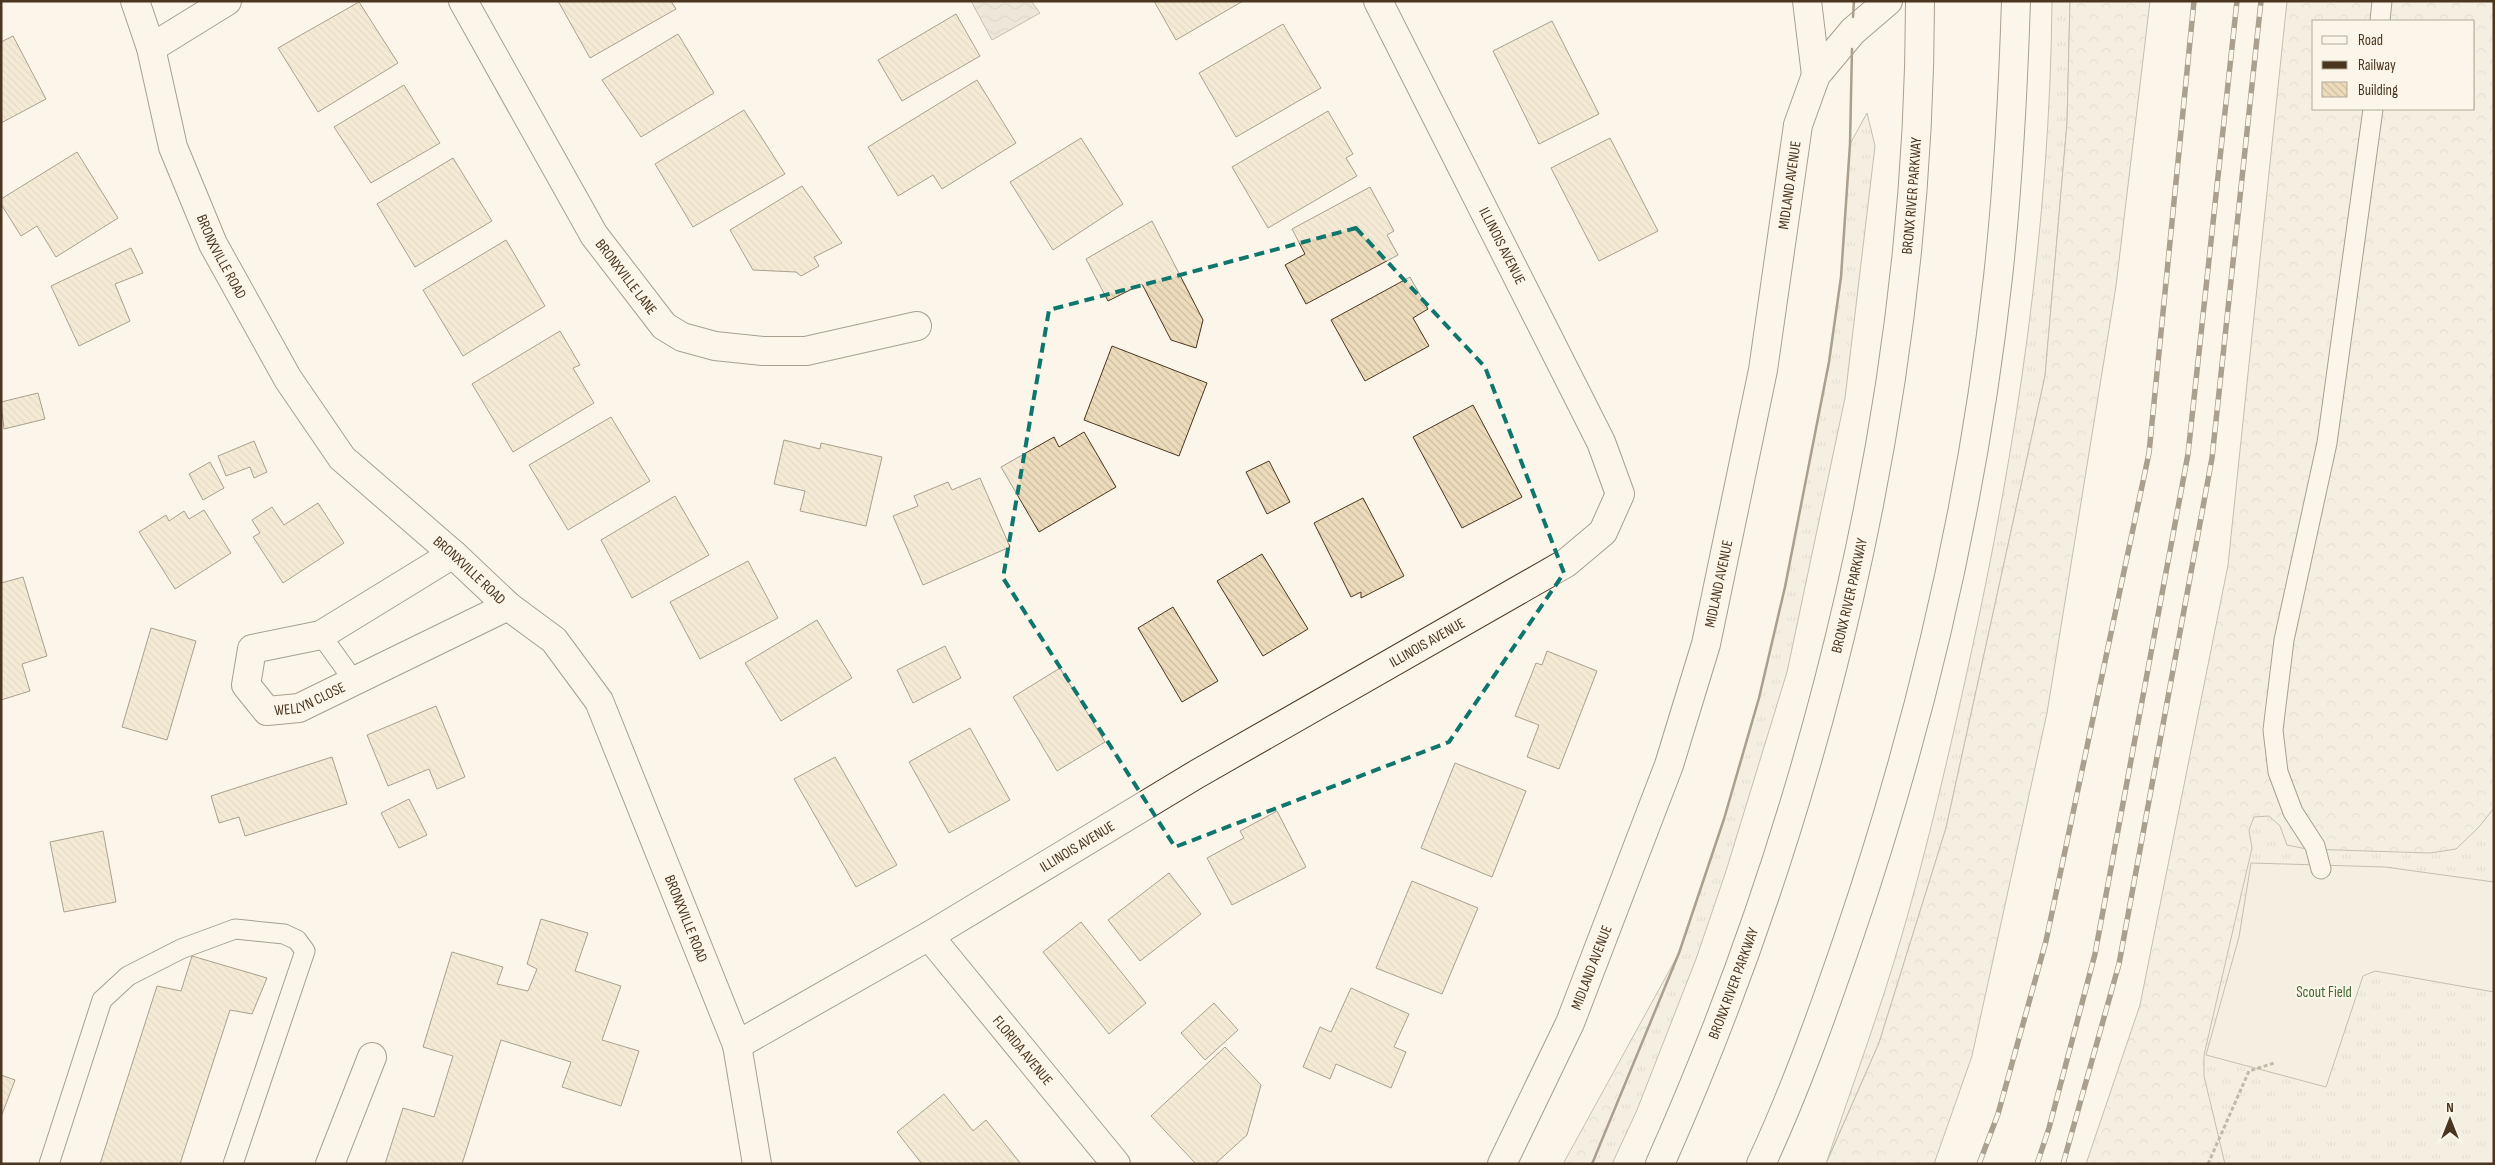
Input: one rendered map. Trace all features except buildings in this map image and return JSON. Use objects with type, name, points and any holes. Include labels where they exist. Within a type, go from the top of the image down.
[{"type":"main road","name":"BRONXVILLE ROAD","points":[[135,1],[151,48],[172,147],[213,244],[288,379],[342,458],[453,554],[508,606],[554,640],[599,701],[736,1045],[757,1164]]},
{"type":"main road","points":[[151,48],[227,1]]},
{"type":"main road","name":"BRONXVILLE LANE","points":[[463,1],[594,236],[664,326],[682,337],[715,346],[763,351],[806,351],[917,326]]},
{"type":"main road","name":"ILLINOIS AVENUE","points":[[736,1045],[928,936],[1197,774],[1566,563],[1603,532],[1620,494],[1602,442],[1378,1]]},
{"type":"main road","points":[[1807,1],[1816,75]]},
{"type":"main road","name":"MIDLAND AVENUE","points":[[1502,1164],[1570,1022],[1669,765],[1706,644],[1763,370],[1798,124],[1816,75],[1853,31],[1888,1]]},
{"type":"main road","name":"BRONX RIVER PARKWAY","points":[[1660,1164],[1707,1054],[1770,878],[1806,760],[1843,620],[1874,469],[1899,312],[1914,164],[1920,1]]},
{"type":"main road","points":[[1764,1159],[1812,1041],[1864,894],[1909,740],[1947,588],[1976,438],[1998,278],[2011,129],[2016,1]]},
{"type":"main road","name":"WELLYN CLOSE","points":[[453,554],[321,635],[252,648],[246,685],[267,711],[299,708],[508,606]]},
{"type":"main road","name":"FLORIDA AVENUE","points":[[928,936],[1116,1164]]},
{"type":"main road","points":[[330,1164],[372,1057]]},
{"type":"lane","points":[[2380,20],[2382,1]]},
{"type":"lane","points":[[2321,869],[2315,846],[2293,812],[2278,772],[2273,730],[2284,640],[2327,443],[2373,110]]},
{"type":"lane","points":[[321,635],[354,680]]},
{"type":"lane","points":[[49,1164],[102,1000],[128,976],[181,949],[234,929],[284,934],[297,940],[305,951],[233,1164]]},
{"type":"path","points":[[2208,1164],[2248,1071],[2274,1063]]},
{"type":"highlighted area","points":[[1356,228],[1485,367],[1564,573],[1449,742],[1175,847],[1003,578],[1049,310]]},
{"type":"green space","points":[[2052,1],[2070,1],[2067,123],[2045,376],[1946,828],[1879,1043],[1827,1161],[1885,992],[1912,901],[1969,663],[2002,499],[2016,417],[2038,251],[2050,85]]},
{"type":"green space","points":[[2070,1],[2150,1],[2116,286],[2047,713],[1972,1056],[1934,1164],[1826,1164],[1879,1043],[1946,828],[2045,376],[2067,123]]},
{"type":"green space","name":"Scout Field","points":[[2287,1],[2494,1],[2494,808],[2478,828],[2456,849],[2430,853],[2307,849],[2287,845],[2280,826],[2269,816],[2254,817],[2249,830],[2252,848],[2204,1055],[2204,1076],[2225,1164],[2086,1164],[2140,1005],[2228,565]]},
{"type":"green space","name":"Scout Field","points":[[2292,1],[2494,1],[2494,1164],[2092,1164],[2147,1004],[2236,566]]},
{"type":"green space","points":[[1867,113],[1875,146],[1845,398],[1787,672],[1726,871],[1696,959],[1637,1110],[1612,1164],[1592,1164],[1679,953],[1724,819],[1759,698],[1785,587],[1829,362],[1841,277],[1850,144]]},
{"type":"green space","points":[[1679,953],[1592,1164],[1563,1164]]},
{"type":"shaded area","points":[[2251,863],[2385,867],[2494,882],[2494,992],[2375,971],[2363,976],[2326,1087],[2206,1055],[2239,937]]},
{"type":"water","points":[[971,1],[1031,1],[1040,13],[992,40]]},
{"type":"railway","points":[[1979,1164],[1998,1114],[2046,941],[2149,453],[2194,1]]},
{"type":"railway","points":[[2037,1164],[2049,1128],[2095,954],[2188,454],[2237,1]]},
{"type":"railway","points":[[2063,1164],[2119,964],[2212,458],[2261,1]]},
{"type":"wall","points":[[1853,17],[1854,1]]},
{"type":"wall","points":[[1592,1164],[1679,953],[1724,819],[1759,698],[1785,587],[1829,362],[1841,277],[1850,144],[1852,49]]}]
